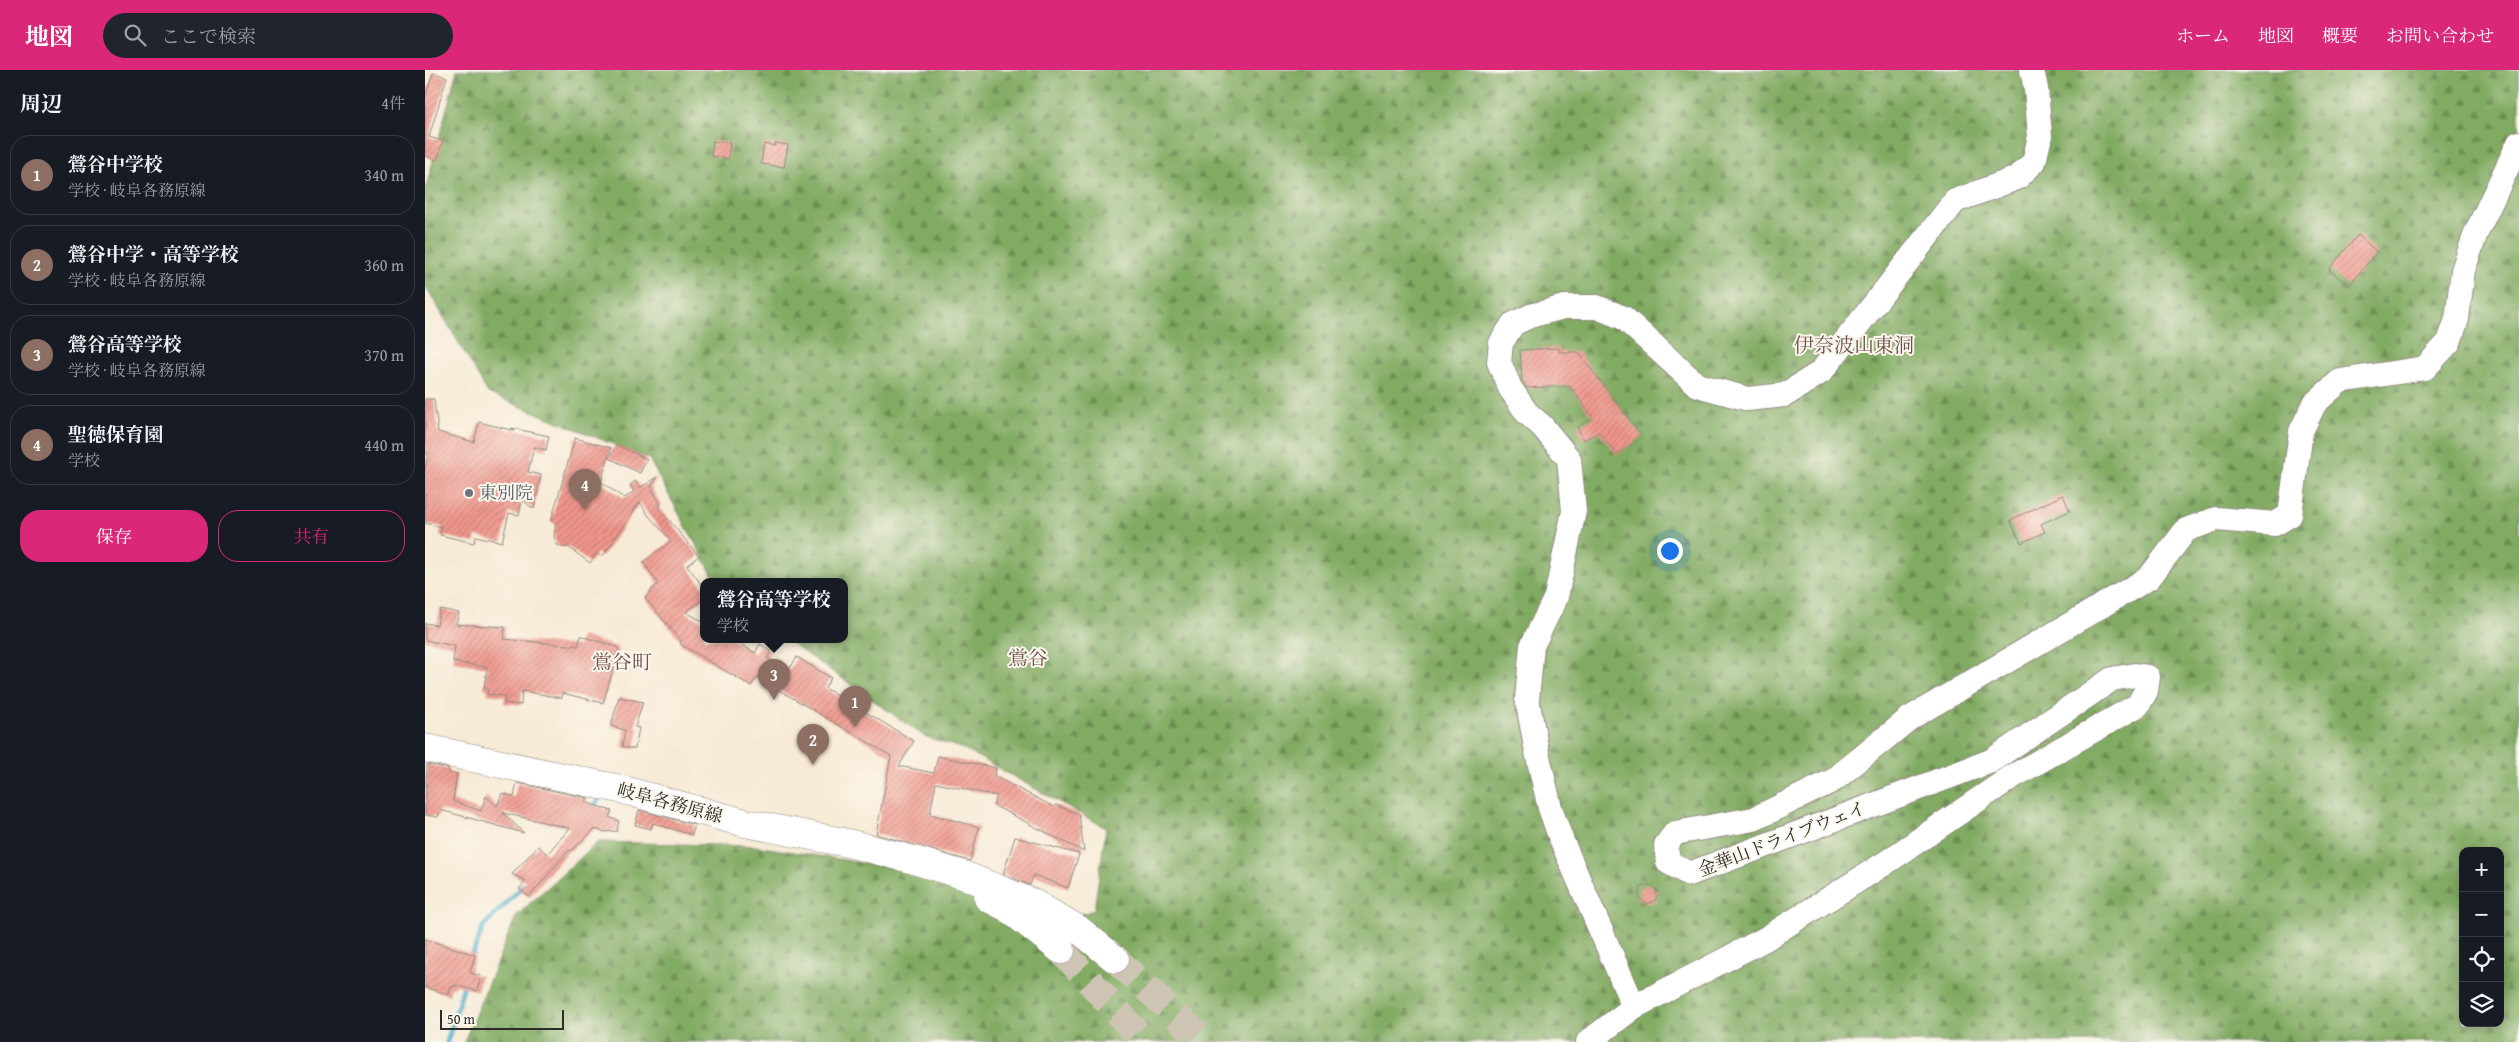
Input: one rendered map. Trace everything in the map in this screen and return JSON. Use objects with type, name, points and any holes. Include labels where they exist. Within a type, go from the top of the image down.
[{"type":"main road","name":"岐阜各務原線","points":[[425,748],[620,789],[745,823],[848,842],[914,860],[966,876],[1033,903],[1078,929],[1115,959]]},
{"type":"main road","name":"岐阜各務原線","points":[[914,860],[1008,908],[1061,950]]},
{"type":"street","points":[[1634,1007],[1561,839],[1550,808],[1537,752],[1527,699],[1532,646],[1556,597],[1575,511],[1569,459],[1542,426],[1527,413],[1510,388],[1499,362],[1501,344],[1513,324],[1530,316],[1564,307],[1597,307],[1624,318],[1697,385],[1749,399],[1785,395],[1821,372],[1955,201],[2017,178],[2034,162],[2040,136],[2036,89],[2032,70]]},
{"type":"street","name":"金華山ドライブウェイ","points":[[1588,1042],[1634,1007],[1765,939],[1887,862],[2010,778],[2138,705],[2146,691],[2148,677],[2135,675],[2112,679],[1991,761],[1689,874],[1668,862],[1666,845],[1675,833],[1754,819],[1834,780],[1910,718],[2149,578],[2187,530],[2216,519],[2275,524],[2290,515],[2301,431],[2315,402],[2340,381],[2425,368],[2449,342],[2457,319],[2463,270],[2476,232],[2519,143]]},
{"type":"green space","points":[[457,70],[2519,70],[2519,997],[2515,998],[2519,1004],[2519,1042],[464,1042],[516,916],[598,842],[755,846],[908,870],[1043,927],[1094,910],[1106,828],[964,749],[924,736],[792,643],[848,643],[848,578],[714,578],[649,459],[488,393],[425,285],[425,191]]},
{"type":"building","points":[[433,73],[447,77],[429,137],[443,141],[437,160],[425,156],[425,98]]},
{"type":"building","points":[[713,141],[730,143],[728,159],[711,156]]},
{"type":"building","points":[[775,143],[788,145],[784,167],[761,164],[764,144],[775,146]]},
{"type":"building","points":[[2358,235],[2377,252],[2348,286],[2329,269]]},
{"type":"building","points":[[1559,348],[1559,352],[1578,352],[1642,436],[1617,455],[1599,432],[1584,440],[1577,427],[1593,418],[1570,386],[1527,388],[1522,381],[1520,350]]},
{"type":"building","points":[[425,399],[434,399],[438,432],[474,442],[479,422],[515,431],[511,428],[549,436],[546,450],[534,447],[528,472],[541,475],[534,509],[522,500],[519,515],[509,513],[502,542],[476,536],[474,543],[440,535],[442,527],[425,523],[425,469],[428,453],[425,452]]},
{"type":"building","points":[[575,438],[611,448],[601,482],[624,498],[634,492],[630,485],[635,481],[641,487],[658,477],[651,487],[661,505],[658,507],[699,556],[687,565],[700,583],[700,602],[686,612],[700,620],[700,643],[738,643],[755,653],[760,644],[771,651],[767,658],[789,670],[797,657],[831,678],[825,688],[914,741],[899,766],[934,773],[938,756],[996,768],[994,776],[1054,807],[1055,805],[1079,814],[1084,852],[993,805],[997,796],[936,783],[930,814],[979,827],[970,861],[876,834],[891,756],[757,677],[751,686],[680,644],[681,641],[645,598],[658,583],[643,562],[671,541],[649,516],[640,502],[602,557],[597,553],[590,563],[568,547],[561,547],[556,544],[554,535],[556,524],[551,521]]},
{"type":"building","points":[[616,445],[647,459],[640,473],[609,458]]},
{"type":"building","points":[[2063,495],[2070,511],[2041,524],[2045,532],[2021,543],[2010,520]]},
{"type":"building","points":[[440,609],[459,613],[456,624],[505,627],[504,639],[578,646],[581,636],[617,647],[619,650],[603,703],[562,693],[562,698],[522,691],[521,705],[504,703],[505,696],[487,694],[488,689],[484,689],[487,667],[453,662],[455,646],[425,640],[425,623],[437,625]]},
{"type":"building","points":[[619,697],[643,702],[635,727],[639,728],[635,749],[622,747],[625,730],[611,726]]},
{"type":"building","points":[[427,764],[449,769],[449,773],[457,774],[453,801],[481,811],[486,796],[497,806],[502,793],[514,797],[517,783],[588,798],[585,802],[612,811],[609,817],[619,821],[617,831],[604,832],[595,829],[571,851],[569,850],[529,897],[519,889],[526,881],[512,874],[538,846],[547,854],[570,828],[503,813],[524,833],[440,810],[438,817],[425,815]]},
{"type":"building","points":[[639,810],[695,825],[692,835],[653,823],[651,829],[635,825]]},
{"type":"building","points":[[1015,837],[1079,854],[1068,888],[1034,875],[1030,885],[1003,874]]},
{"type":"building","points":[[1649,884],[1657,890],[1656,900],[1647,904],[1639,898],[1640,888]]},
{"type":"building","points":[[425,939],[475,955],[470,973],[481,976],[477,991],[455,985],[451,987],[449,995],[425,987]]},
{"type":"waterway","points":[[590,810],[599,799]]},
{"type":"waterway","points":[[471,959],[483,927],[523,886]]},
{"type":"waterway","points":[[447,1042],[465,982]]},
{"type":"tunnel","points":[[1061,950],[1145,1042]]},
{"type":"tunnel","points":[[1115,959],[1205,1042]]},
{"type":"place","name":"東別院","points":[[469,493]]},
{"type":"place","name":"聖徳保育園","points":[[585,510]]},
{"type":"place","name":"鶯谷高等学校","points":[[774,700]]},
{"type":"place","name":"鶯谷中学校","points":[[855,727]]},
{"type":"place","name":"鶯谷中学・高等学校","points":[[813,765]]},
{"type":"district","name":"伊奈波山東洞","points":[[1854,345]]},
{"type":"district","name":"鴬谷","points":[[1028,658]]},
{"type":"district","name":"鴬谷町","points":[[622,662]]}]
